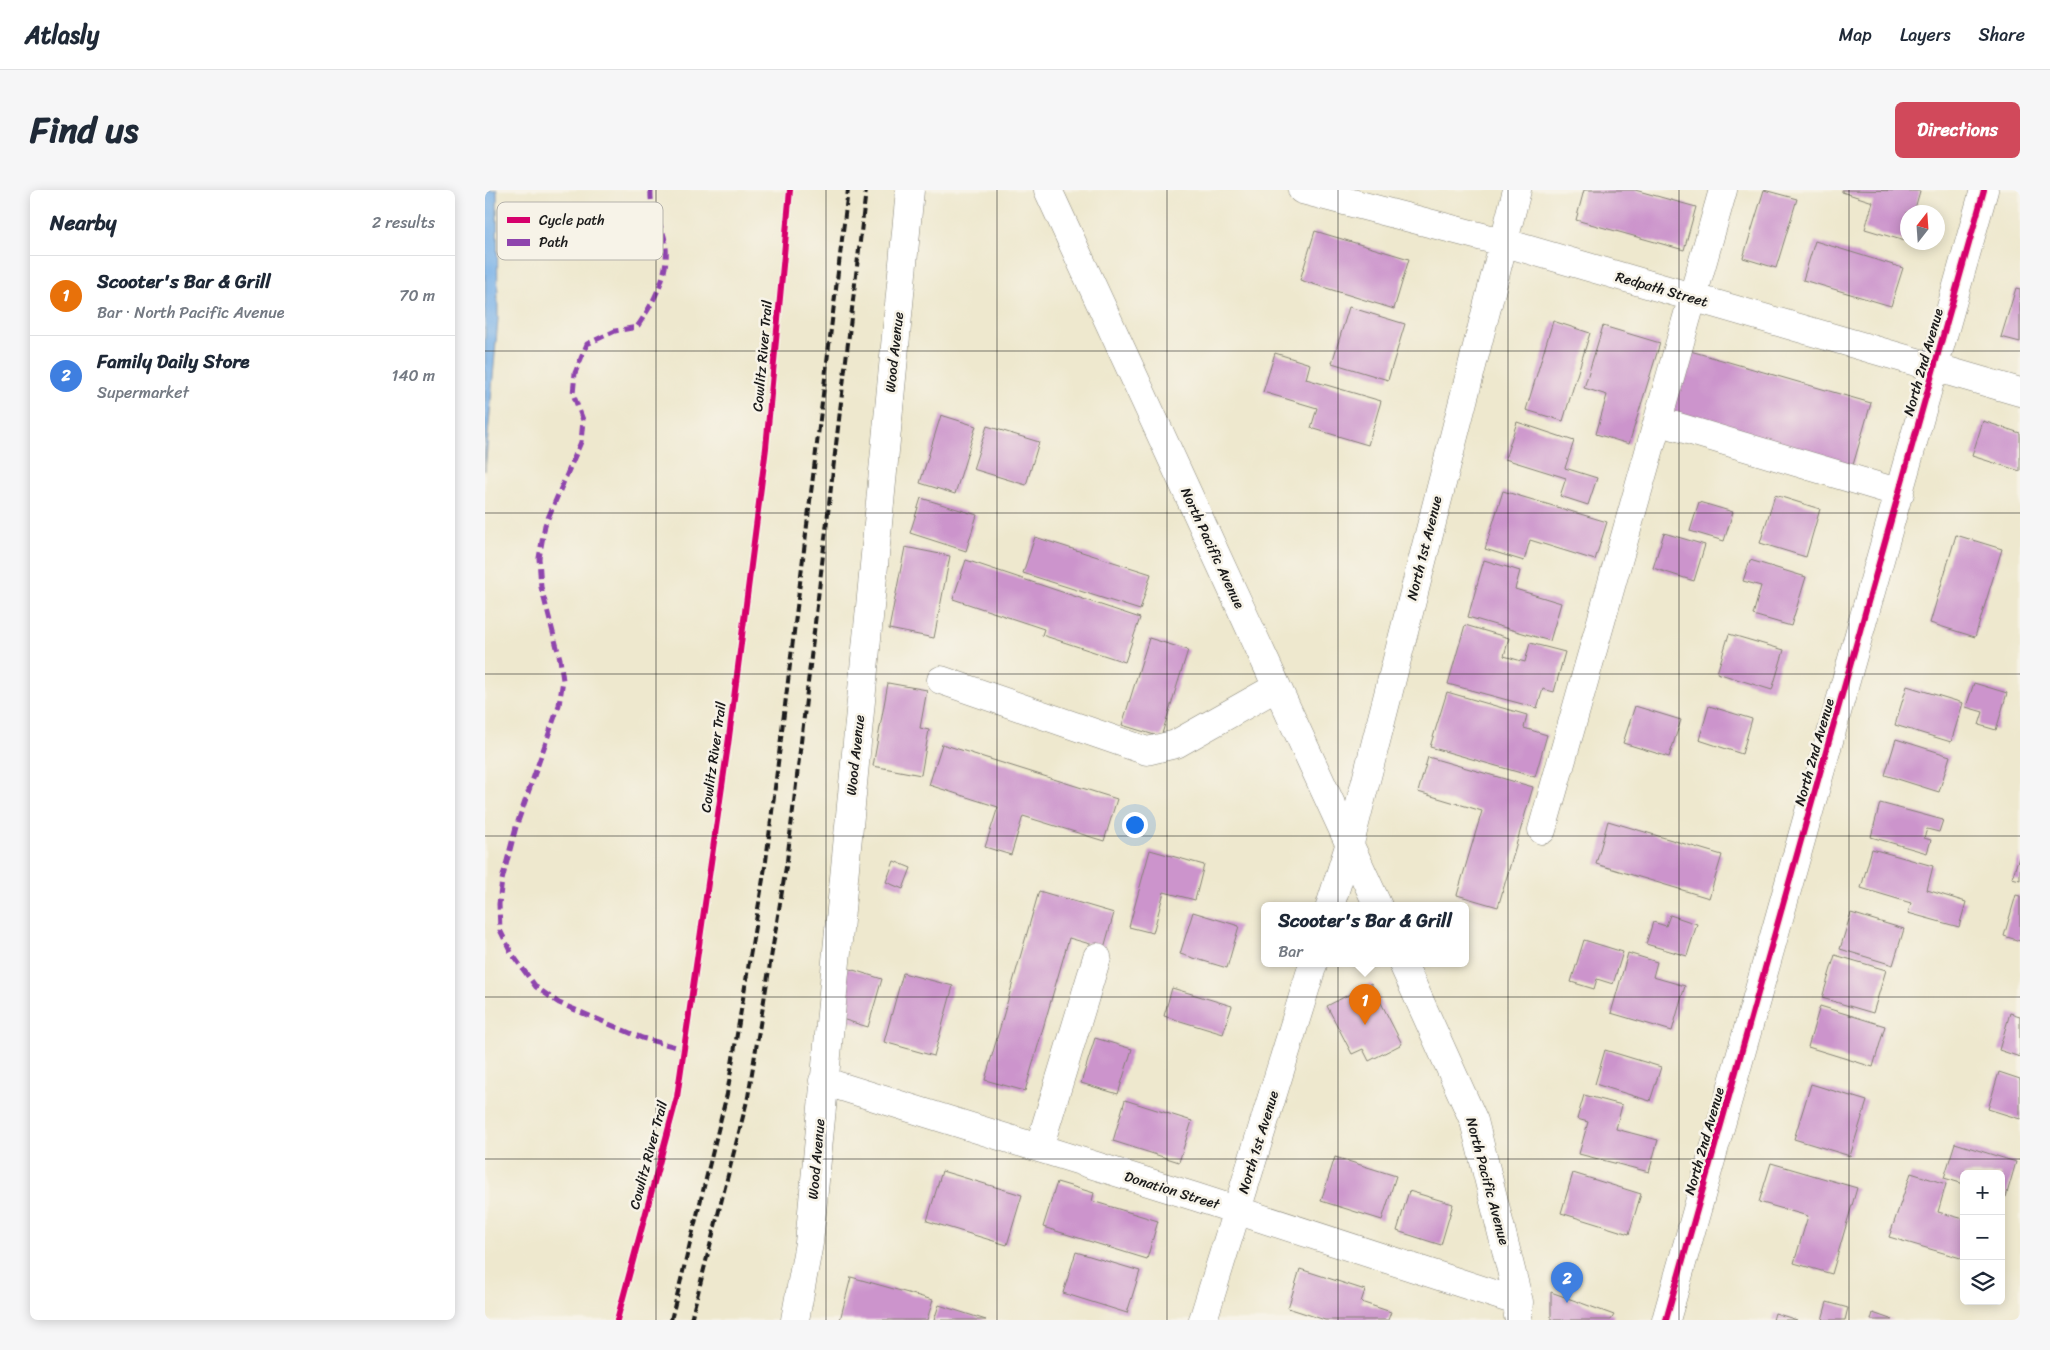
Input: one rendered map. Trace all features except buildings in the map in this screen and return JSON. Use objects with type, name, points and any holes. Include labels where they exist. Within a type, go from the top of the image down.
[{"type":"street","name":"Wood Avenue","points":[[795,1320],[809,1243],[823,1081],[910,190]]},
{"type":"street","name":"North Pacific Avenue","points":[[1048,190],[1376,902]]},
{"type":"street","name":"Redpath Street","points":[[1302,190],[1502,242],[1935,369],[2020,392]]},
{"type":"street","name":"North 1st Avenue","points":[[1331,902],[1349,843],[1502,242],[1517,190]]},
{"type":"street","points":[[1542,830],[1723,190]]},
{"type":"street","name":"North 2nd Avenue","points":[[1666,1320],[1985,190]]},
{"type":"street","points":[[1658,421],[1900,492]]},
{"type":"street","points":[[941,680],[1147,751],[1176,744],[1277,687]]},
{"type":"street","points":[[1039,1148],[1097,957]]},
{"type":"street","name":"North 1st Avenue","points":[[1203,1320],[1312,967]]},
{"type":"street","name":"North Pacific Avenue","points":[[1404,967],[1474,1121],[1519,1311]]},
{"type":"street","name":"Donation Street","points":[[823,1081],[1237,1210],[1519,1311]]},
{"type":"water","points":[[485,190],[497,190],[498,319],[485,471]]},
{"type":"railway","points":[[671,1320],[727,1094],[766,861],[848,190]]},
{"type":"railway","points":[[691,1320],[748,1097],[787,861],[866,190]]},
{"type":"marked path","points":[[651,190],[652,202]]},
{"type":"marked path","points":[[663,234],[666,256],[665,268],[651,305],[637,327],[615,331],[587,344],[575,373],[573,394],[583,420],[581,442],[545,525],[539,558],[541,587],[560,659],[563,680],[559,705],[516,827],[502,880],[499,904],[500,930],[512,954],[536,987],[559,1003],[642,1038],[684,1049]]},
{"type":"cycle path","name":"Cowlitz River Trail","points":[[617,1320],[677,1097],[728,745],[766,448],[790,190]]},
{"type":"cycle path","points":[[1666,1320],[1984,190]]},
{"type":"place","name":"Scooter's Bar & Grill","points":[[1365,1025]]},
{"type":"place","name":"Family Daily Store","points":[[1567,1303]]}]
